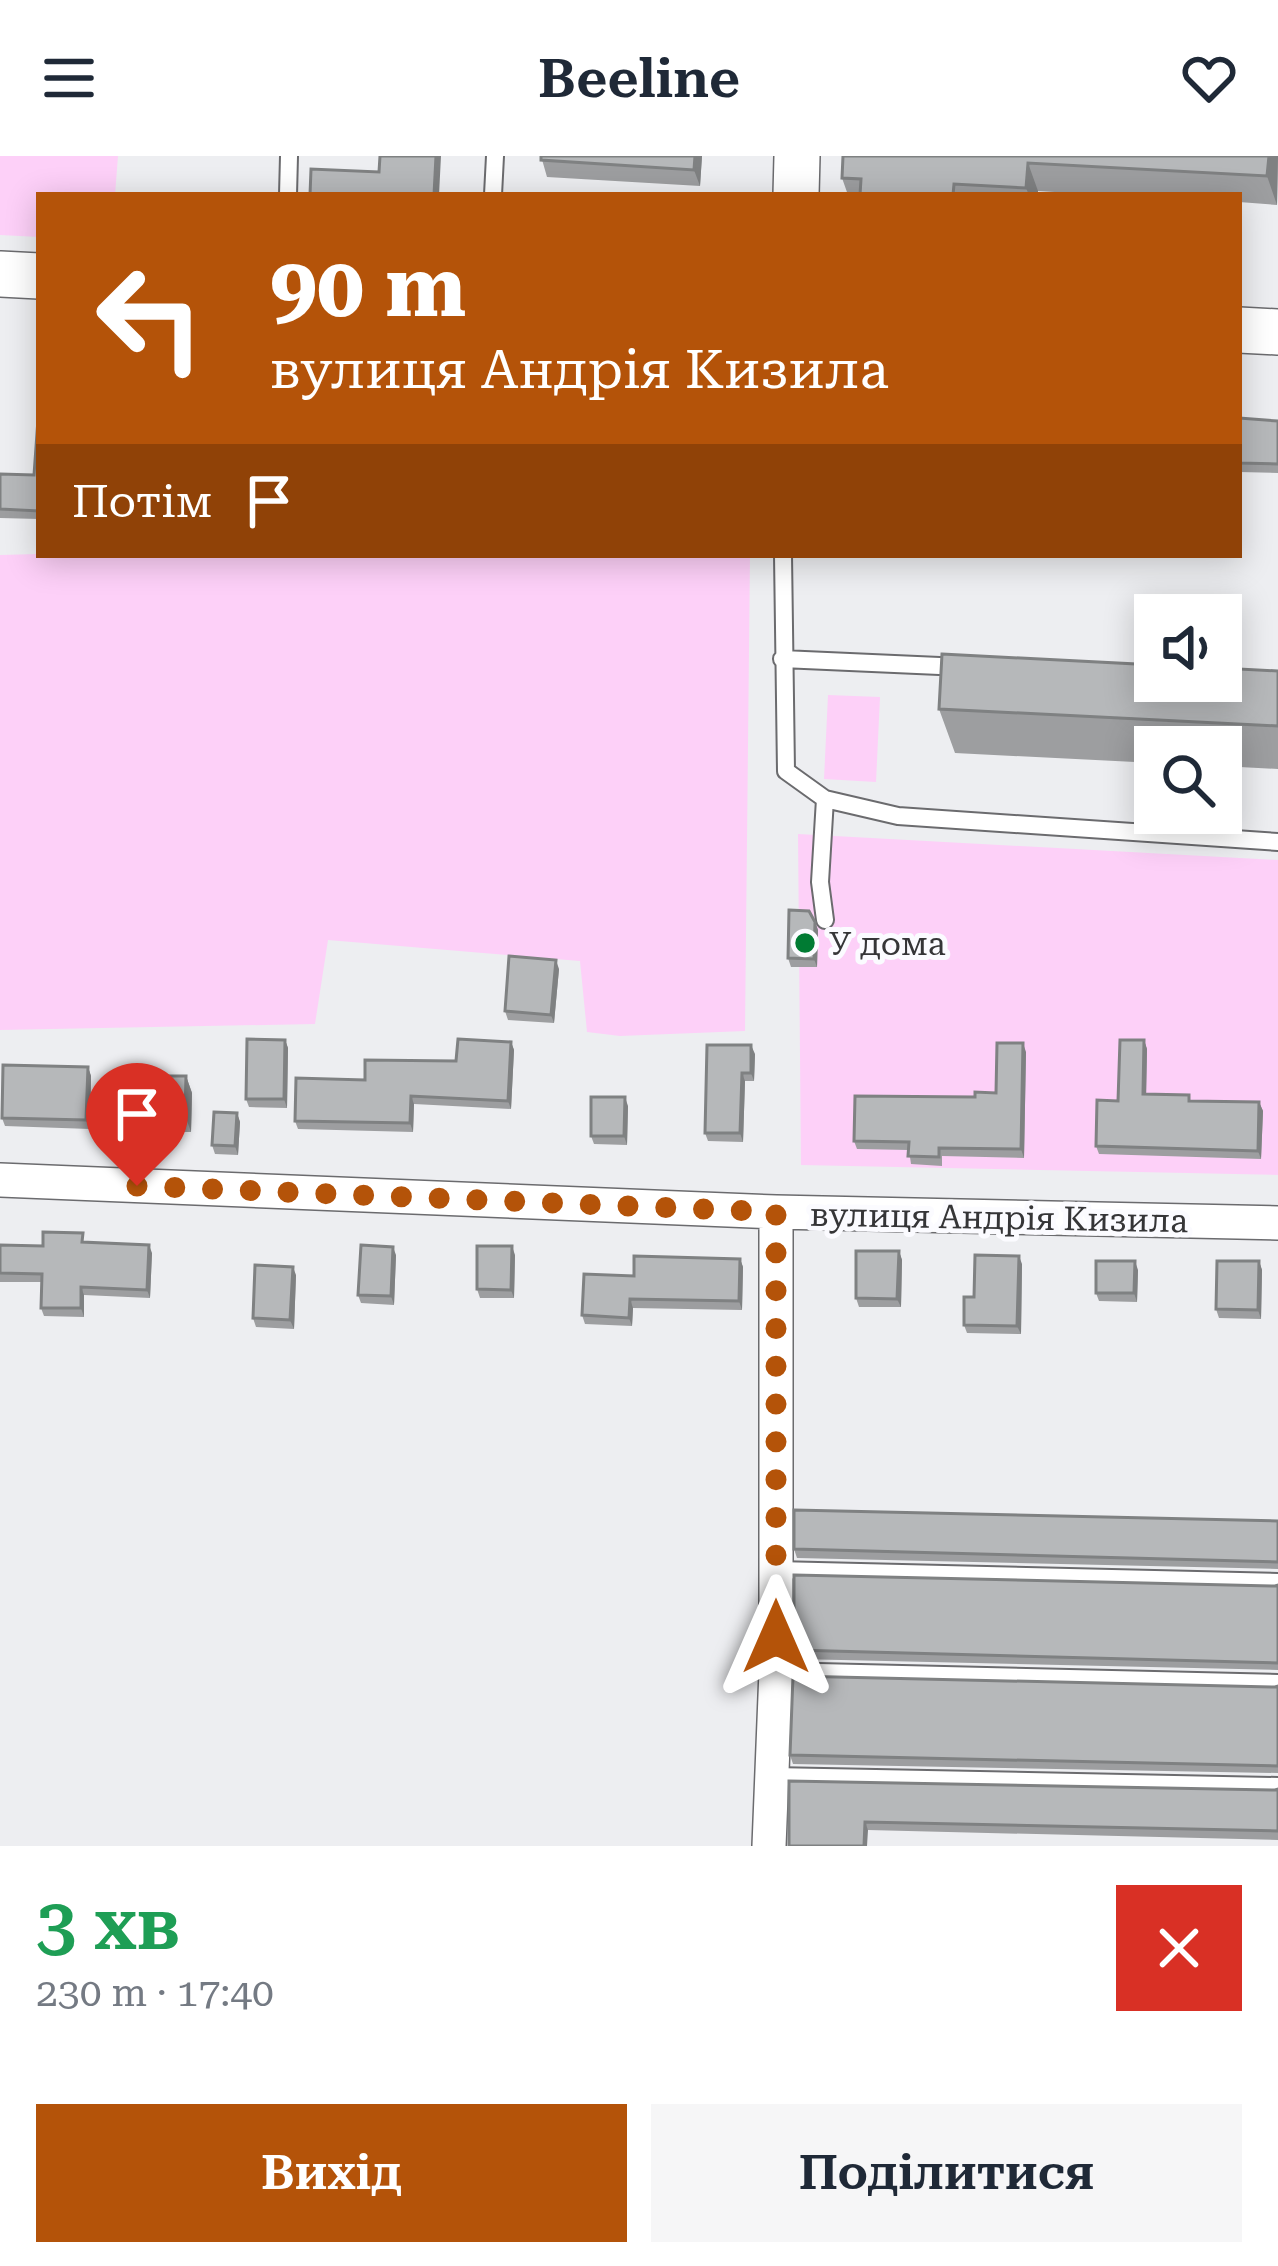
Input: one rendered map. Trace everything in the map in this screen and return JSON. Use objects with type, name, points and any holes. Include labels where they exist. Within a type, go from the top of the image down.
[{"type":"main road","points":[[796,192],[797,156]]},
{"type":"main road","points":[[1242,330],[1278,332]]},
{"type":"street","name":"вулиця Андрія Кизила","points":[[0,1180],[776,1212],[1278,1223]]},
{"type":"street","points":[[769,1846],[776,1671],[776,1212]]},
{"type":"lane","points":[[288,192],[289,156]]},
{"type":"lane","points":[[493,192],[496,156]]},
{"type":"lane","points":[[782,558],[786,771],[825,799],[898,816],[1278,842]]},
{"type":"lane","points":[[782,659],[976,668]]},
{"type":"lane","points":[[825,799],[820,882],[825,920]]},
{"type":"lane","points":[[776,1570],[1278,1582]]},
{"type":"lane","points":[[776,1671],[1278,1683]]},
{"type":"lane","points":[[772,1776],[1278,1786]]},
{"type":"shaded area","points":[[0,156],[118,156],[115,192],[36,192],[36,237],[0,235]]},
{"type":"shaded area","points":[[0,555],[750,558],[745,1031],[620,1036],[587,1032],[580,961],[328,940],[315,1024],[0,1030]]},
{"type":"shaded area","points":[[828,695],[880,697],[876,782],[824,779]]},
{"type":"shaded area","points":[[798,834],[1278,860],[1278,1175],[801,1165]]},
{"type":"building","points":[[380,156],[436,156],[434,192],[310,192],[311,169],[379,172]]},
{"type":"building","points":[[541,156],[695,156],[694,170],[541,160]]},
{"type":"building","points":[[843,156],[1269,156],[1267,176],[1028,163],[1026,188],[954,184],[953,192],[860,192],[861,179],[842,178]]},
{"type":"building","points":[[1242,418],[1278,421],[1278,464],[1242,463]]},
{"type":"building","points":[[36,447],[36,511],[0,509],[0,474],[34,475]]},
{"type":"building","points":[[942,654],[1134,664],[1134,702],[1242,702],[1242,669],[1278,671],[1278,726],[939,709]]},
{"type":"building","name":"У дома","points":[[789,910],[809,911],[815,922],[814,959],[788,958]]},
{"type":"building","points":[[509,956],[556,960],[551,1015],[505,1011]]},
{"type":"building","points":[[247,1039],[285,1040],[284,1099],[246,1099]]},
{"type":"building","points":[[458,1039],[511,1042],[508,1101],[411,1096],[410,1123],[295,1121],[296,1078],[365,1080],[365,1060],[456,1061]]},
{"type":"building","points":[[1120,1040],[1144,1040],[1143,1094],[1189,1095],[1189,1101],[1259,1102],[1258,1151],[1096,1146],[1097,1100],[1118,1101]]},
{"type":"building","points":[[997,1043],[1023,1043],[1021,1149],[939,1148],[939,1157],[908,1156],[909,1142],[854,1141],[855,1096],[996,1093]]},
{"type":"building","points":[[707,1045],[751,1045],[751,1073],[742,1073],[740,1133],[705,1133]]},
{"type":"building","points":[[3,1065],[88,1067],[86,1120],[2,1118]]},
{"type":"building","points":[[154,1076],[186,1076],[185,1115],[153,1115]]},
{"type":"building","points":[[591,1097],[625,1097],[624,1136],[591,1136]]},
{"type":"building","points":[[120,1101],[152,1103],[150,1145],[118,1143]]},
{"type":"building","points":[[214,1112],[237,1113],[235,1146],[212,1145]]},
{"type":"building","points":[[43,1232],[83,1233],[82,1242],[149,1245],[147,1290],[81,1287],[81,1308],[41,1308],[42,1274],[0,1273],[0,1245],[43,1246]]},
{"type":"building","points":[[361,1245],[393,1247],[391,1296],[358,1295]]},
{"type":"building","points":[[477,1246],[512,1246],[511,1290],[477,1289]]},
{"type":"building","points":[[856,1251],[899,1251],[897,1299],[856,1298]]},
{"type":"building","points":[[975,1255],[1019,1256],[1017,1326],[964,1325],[964,1297],[974,1297]]},
{"type":"building","points":[[634,1256],[740,1259],[739,1301],[630,1299],[629,1318],[582,1315],[584,1274],[634,1276]]},
{"type":"building","points":[[1096,1261],[1135,1261],[1134,1293],[1096,1293]]},
{"type":"building","points":[[1217,1261],[1259,1261],[1258,1310],[1216,1309]]},
{"type":"building","points":[[255,1265],[293,1267],[290,1320],[253,1318]]},
{"type":"building","points":[[794,1510],[1278,1521],[1278,1562],[794,1549]]},
{"type":"building","points":[[794,1575],[1278,1585],[1278,1663],[794,1650]]},
{"type":"building","points":[[793,1676],[1278,1686],[1278,1766],[790,1755]]},
{"type":"building","points":[[789,1781],[1278,1789],[1278,1831],[865,1822],[864,1846],[789,1846]]},
{"type":"place","name":"У дома","points":[[805,943]]},
{"type":"route","points":[[137,1186],[776,1212],[776,1637]]}]
